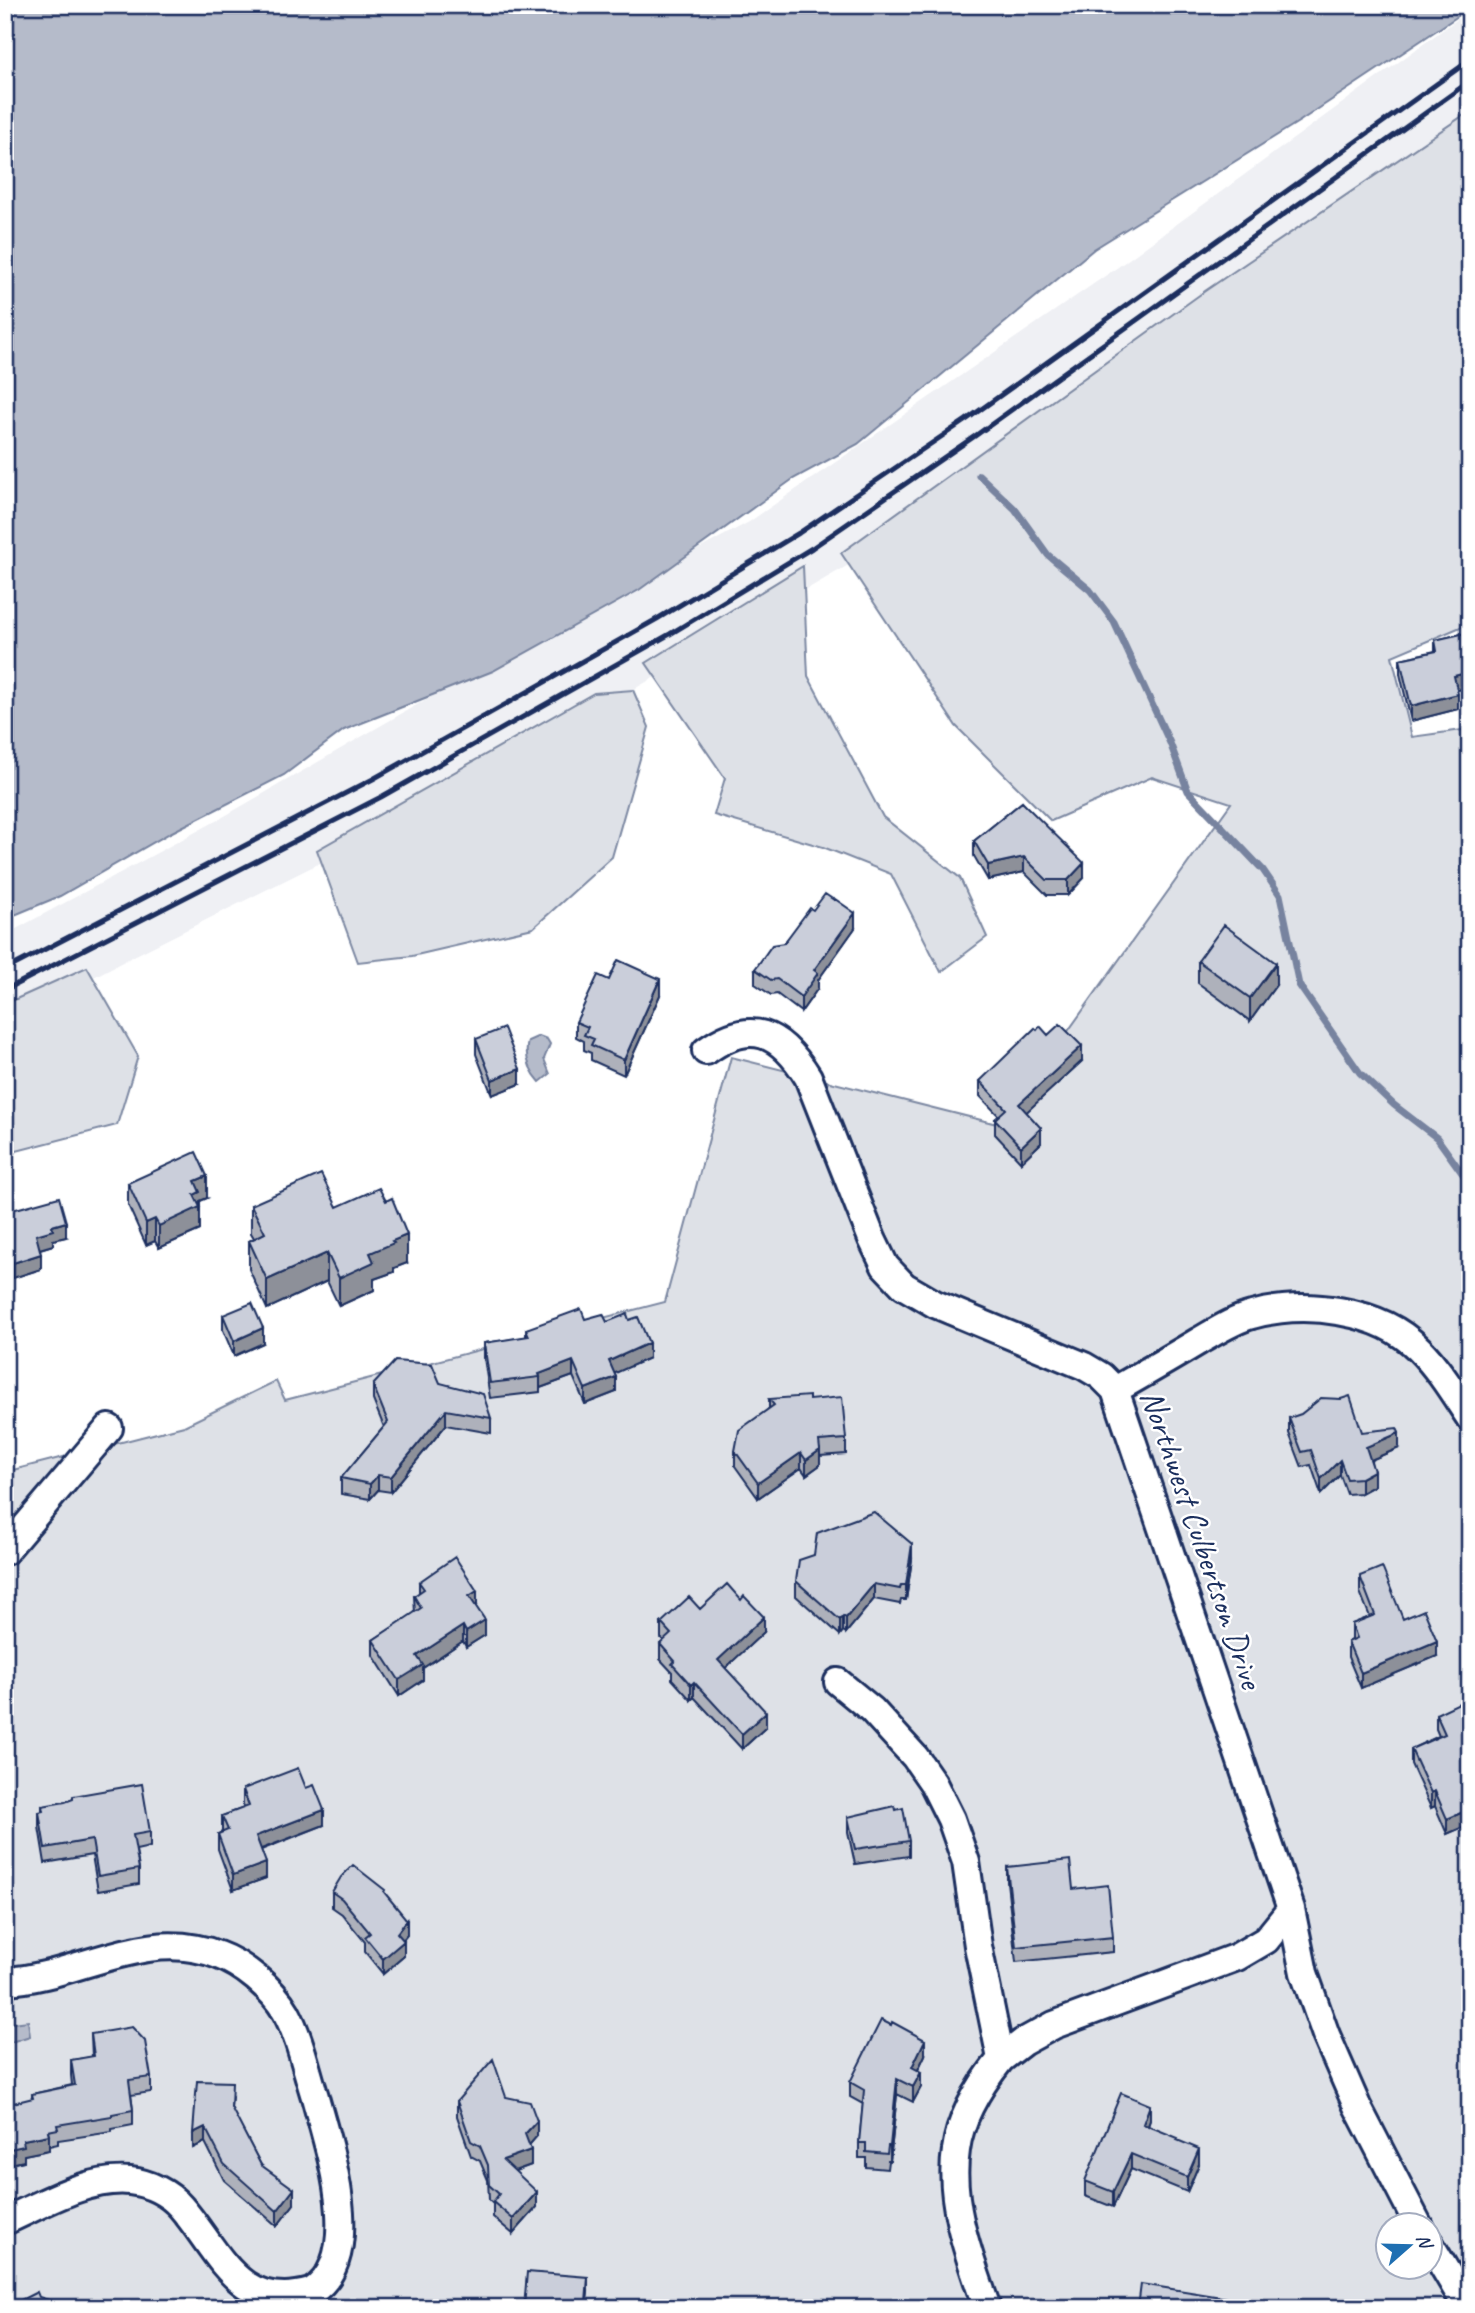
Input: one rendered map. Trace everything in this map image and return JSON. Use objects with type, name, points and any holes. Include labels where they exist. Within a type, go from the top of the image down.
[{"type":"street","name":"Northwest Culbertson Drive","points":[[706,1051],[722,1039],[742,1032],[760,1032],[778,1040],[794,1055],[808,1077],[885,1266],[904,1286],[935,1304],[1084,1366],[1101,1376],[1115,1390],[1291,1909],[1304,1973],[1326,2035],[1357,2106],[1412,2212]]},
{"type":"street","points":[[1115,1390],[1221,1329],[1251,1315],[1280,1310],[1319,1309],[1354,1314],[1388,1326],[1398,1333],[1418,1348],[1444,1378],[1470,1418]]},
{"type":"street","points":[[5,1551],[109,1428]]},
{"type":"street","points":[[838,1682],[872,1710],[915,1757],[933,1783],[951,1819],[966,1862],[978,1946],[1001,2059]]},
{"type":"street","points":[[987,2308],[961,2220],[955,2188],[956,2149],[969,2111],[984,2081],[1001,2059],[1023,2042],[1054,2025],[1237,1957],[1266,1940],[1291,1909]]},
{"type":"street","points":[[5,1981],[32,1978],[125,1952],[163,1947],[209,1952],[237,1964],[277,2000],[296,2037],[332,2162],[340,2205],[340,2225],[334,2263],[322,2284],[299,2298],[274,2304],[261,2303],[247,2297],[232,2285],[180,2205],[165,2193],[147,2185],[130,2181],[86,2186],[5,2221]]},
{"type":"street","points":[[1444,2265],[1466,2297]]},
{"type":"shaded area","points":[[1470,10],[1470,129],[859,559],[422,812],[5,1023],[5,935],[216,821],[520,645],[749,522],[1118,267]]},
{"type":"shaded area","points":[[1470,111],[1470,623],[1392,656],[1412,737],[1470,729],[1470,2308],[5,2308],[5,1472],[184,1426],[276,1381],[285,1400],[665,1302],[731,1057],[1001,1125],[1231,803],[1152,777],[1051,821],[956,726],[841,553],[1205,291]]},
{"type":"shaded area","points":[[803,566],[808,676],[883,817],[960,878],[987,937],[941,972],[891,874],[823,847],[714,815],[725,778],[646,663]]},
{"type":"shaded area","points":[[633,690],[649,727],[612,857],[533,928],[412,956],[358,962],[317,850],[594,693]]},
{"type":"shaded area","points":[[87,967],[138,1056],[117,1125],[5,1154],[5,1004]]},
{"type":"water","points":[[5,5],[1470,5],[1470,8],[1300,121],[1094,249],[858,444],[793,479],[639,590],[493,671],[344,730],[284,775],[170,833],[60,896],[5,919]]},
{"type":"water","points":[[539,1036],[547,1039],[550,1044],[544,1059],[550,1074],[540,1082],[530,1068],[527,1058],[528,1041]]},
{"type":"water","points":[[28,2021],[30,2036],[5,2044],[5,2024]]},
{"type":"building","points":[[1470,632],[1470,672],[1454,676],[1458,694],[1411,706],[1400,659],[1437,651],[1435,640]]},
{"type":"building","points":[[1022,802],[1084,863],[1068,880],[1047,880],[1024,857],[988,865],[974,841]]},
{"type":"building","points":[[825,894],[855,913],[814,970],[818,973],[801,997],[777,979],[771,980],[755,969],[772,945],[784,943],[810,908],[813,910]]},
{"type":"building","points":[[1224,925],[1276,963],[1250,998],[1198,961]]},
{"type":"building","points":[[618,960],[660,979],[624,1060],[591,1045],[594,1039],[584,1035],[588,1027],[576,1022],[598,975],[609,980]]},
{"type":"building","points":[[1060,1024],[1082,1046],[1019,1104],[1041,1128],[1021,1147],[995,1119],[1006,1109],[980,1081],[1035,1028],[1037,1030],[1040,1026],[1048,1035]]},
{"type":"building","points":[[504,1028],[520,1069],[492,1080],[476,1039]]},
{"type":"building","points":[[196,1152],[207,1176],[195,1181],[200,1192],[194,1195],[200,1207],[159,1226],[155,1219],[146,1223],[128,1183]]},
{"type":"building","points":[[321,1174],[337,1207],[379,1188],[386,1201],[392,1198],[407,1235],[370,1253],[374,1262],[339,1278],[327,1253],[267,1280],[249,1241],[265,1233],[251,1205]]},
{"type":"building","points":[[59,1197],[66,1222],[52,1226],[53,1230],[36,1235],[41,1254],[13,1263],[12,1256],[5,1258],[5,1212]]},
{"type":"building","points":[[252,1303],[263,1328],[234,1341],[223,1315]]},
{"type":"building","points":[[581,1309],[585,1319],[603,1314],[607,1322],[627,1314],[629,1320],[638,1317],[649,1343],[609,1361],[616,1377],[585,1389],[573,1361],[539,1374],[540,1377],[490,1383],[484,1343],[529,1336],[526,1329]]},
{"type":"building","points":[[395,1361],[432,1364],[440,1383],[483,1394],[491,1418],[446,1410],[391,1477],[378,1475],[370,1484],[341,1478],[388,1422],[373,1385]]},
{"type":"building","points":[[809,1396],[809,1400],[842,1397],[846,1439],[819,1441],[820,1450],[806,1460],[801,1453],[758,1483],[735,1451],[739,1430],[774,1405],[769,1399]]},
{"type":"building","points":[[1350,1396],[1362,1432],[1397,1428],[1399,1433],[1366,1447],[1374,1471],[1361,1478],[1347,1479],[1340,1460],[1321,1479],[1311,1450],[1302,1452],[1289,1418],[1301,1414],[1321,1398],[1341,1399]]},
{"type":"building","points":[[874,1512],[912,1544],[906,1585],[901,1585],[900,1589],[874,1584],[846,1618],[843,1616],[840,1620],[796,1581],[799,1560],[814,1555],[817,1533]]},
{"type":"building","points":[[455,1557],[477,1591],[469,1596],[485,1620],[466,1632],[463,1626],[417,1656],[423,1665],[399,1680],[373,1640],[421,1608],[414,1596],[424,1589],[419,1582]]},
{"type":"building","points":[[1382,1567],[1403,1619],[1424,1610],[1437,1641],[1361,1673],[1348,1642],[1357,1638],[1352,1624],[1375,1615],[1360,1576]]},
{"type":"building","points":[[727,1584],[741,1600],[744,1596],[764,1617],[718,1660],[766,1712],[742,1734],[694,1682],[691,1685],[672,1664],[675,1661],[660,1644],[671,1634],[661,1623],[689,1597],[700,1609]]},
{"type":"building","points":[[1459,1703],[1468,1724],[1470,1723],[1470,1809],[1447,1819],[1435,1791],[1431,1793],[1411,1749],[1445,1734],[1436,1714]]},
{"type":"building","points":[[298,1768],[306,1788],[314,1785],[324,1810],[256,1836],[266,1863],[233,1875],[218,1834],[228,1830],[222,1816],[249,1806],[243,1789]]},
{"type":"building","points":[[142,1784],[150,1832],[133,1835],[139,1869],[98,1876],[92,1840],[45,1848],[39,1812],[43,1811],[42,1806],[65,1802],[73,1799],[73,1796]]},
{"type":"building","points":[[895,1806],[896,1810],[903,1808],[909,1841],[855,1849],[848,1817]]},
{"type":"building","points":[[1070,1860],[1073,1889],[1108,1885],[1113,1937],[1016,1947],[1007,1867]]},
{"type":"building","points":[[353,1865],[385,1890],[407,1920],[397,1933],[404,1941],[383,1959],[365,1937],[370,1933],[342,1899],[332,1892],[341,1877]]},
{"type":"building","points":[[881,2020],[891,2025],[892,2022],[925,2040],[912,2067],[921,2072],[913,2087],[897,2079],[887,2154],[866,2152],[866,2143],[859,2143],[864,2090],[850,2082]]},
{"type":"building","points":[[132,2027],[145,2041],[151,2077],[129,2080],[133,2110],[57,2125],[58,2129],[48,2131],[49,2135],[23,2140],[24,2146],[5,2150],[5,2105],[33,2098],[32,2094],[75,2085],[71,2060],[94,2056],[91,2034]]},
{"type":"building","points":[[493,2059],[506,2097],[530,2102],[537,2121],[525,2134],[531,2150],[503,2160],[537,2192],[513,2219],[493,2202],[499,2194],[489,2185],[488,2165],[480,2146],[471,2141],[457,2101]]},
{"type":"building","points":[[197,2081],[232,2082],[231,2107],[261,2165],[294,2189],[277,2211],[224,2164],[205,2127],[193,2133]]},
{"type":"building","points":[[1121,2093],[1150,2105],[1143,2124],[1199,2149],[1187,2177],[1131,2154],[1113,2192],[1085,2181]]},
{"type":"building","points":[[527,2272],[588,2277],[586,2302],[566,2300],[565,2308],[524,2308]]},
{"type":"building","points":[[1141,2284],[1228,2298],[1226,2308],[1138,2308]]},
{"type":"building","points":[[37,2292],[39,2297],[74,2308],[19,2308],[21,2300]]},
{"type":"waterway","points":[[979,475],[1015,509],[1048,555],[1090,590],[1114,622],[1170,743],[1188,791],[1263,870],[1280,895],[1299,985],[1360,1073],[1394,1105],[1437,1138],[1470,1184]]},
{"type":"railway","points":[[5,970],[373,779],[657,619],[799,533],[966,420],[1470,60]]},
{"type":"railway","points":[[5,990],[381,797],[670,634],[812,548],[975,436],[1470,81]]}]
